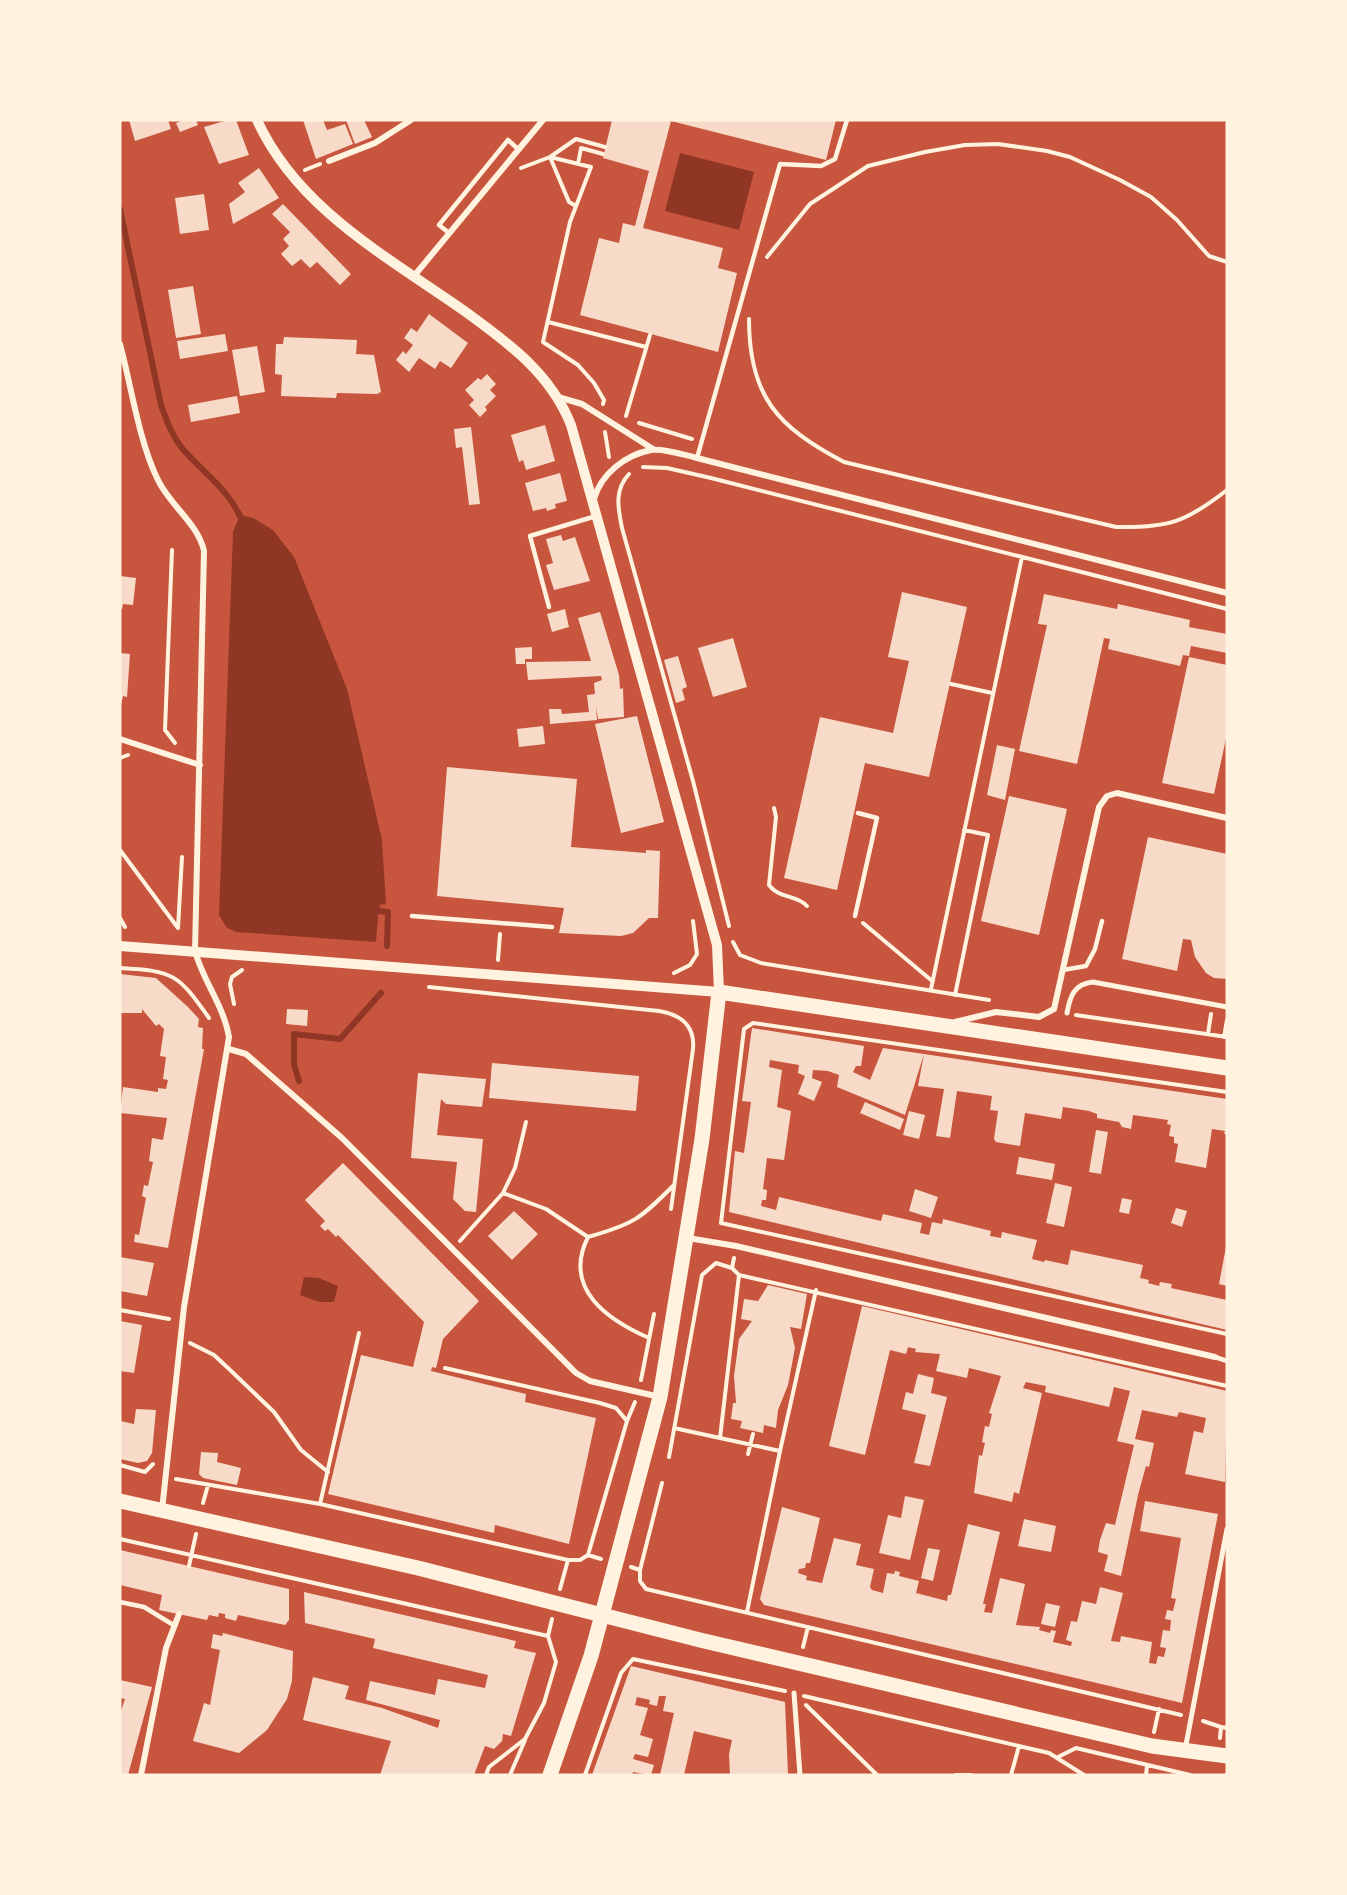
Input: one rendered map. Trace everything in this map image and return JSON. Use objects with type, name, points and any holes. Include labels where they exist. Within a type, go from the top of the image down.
[{"type":"main road","points":[[550,1775],[591,1656],[660,1397],[702,1139],[719,992],[947,1024],[1227,1068]]},
{"type":"main road","points":[[120,1501],[556,1602],[700,1640],[1185,1751],[1227,1756]]},
{"type":"street","points":[[120,946],[719,992],[717,945],[571,425],[558,397],[524,356],[326,211],[290,176],[257,120]]},
{"type":"street","points":[[329,160],[375,143],[411,120]]},
{"type":"street","points":[[414,276],[543,120]]},
{"type":"street","points":[[120,344],[156,477],[170,502],[197,533],[204,551],[195,951],[201,971],[227,1026],[229,1048],[180,1339],[162,1510]]},
{"type":"street","points":[[558,397],[582,404],[653,449],[698,458],[1227,593]]},
{"type":"street","points":[[593,502],[603,478],[612,469],[653,449]]},
{"type":"street","points":[[120,739],[200,765]]},
{"type":"street","points":[[947,1024],[996,1012],[1044,1016],[1054,1009],[1099,807],[1107,796],[1117,793],[1227,819]]},
{"type":"street","points":[[1067,1013],[1074,990],[1088,983],[1109,984],[1227,1007]]},
{"type":"street","points":[[229,1048],[246,1053],[342,1138],[576,1373],[590,1381],[660,1397]]},
{"type":"street","points":[[687,1238],[736,1246],[1227,1361]]},
{"type":"street","points":[[1185,1751],[1227,1529]]},
{"type":"street","points":[[141,1775],[166,1648],[178,1614]]},
{"type":"street","points":[[794,1693],[800,1775]]},
{"type":"lane","points":[[698,458],[780,164],[821,166],[835,159],[848,120]]},
{"type":"lane","points":[[449,233],[439,225],[507,140],[518,150]]},
{"type":"lane","points":[[549,607],[530,536],[596,516]]},
{"type":"lane","points":[[855,916],[877,818],[858,813]]},
{"type":"lane","points":[[412,916],[552,927]]},
{"type":"lane","points":[[1063,970],[1086,966],[1095,950],[1102,921]]},
{"type":"lane","points":[[120,1602],[144,1607],[175,1626]]},
{"type":"path","points":[[550,157],[576,140],[605,147]]},
{"type":"path","points":[[765,260],[810,204],[868,166],[945,148],[998,144],[1047,151],[1070,157],[1120,180],[1151,197],[1177,219],[1209,256],[1227,262]]},
{"type":"path","points":[[578,164],[581,148],[603,154]]},
{"type":"path","points":[[550,157],[591,167],[576,206],[548,322],[646,348]]},
{"type":"path","points":[[550,157],[569,202],[576,206]]},
{"type":"path","points":[[290,176],[329,160]]},
{"type":"path","points":[[750,315],[749,347],[755,379],[769,405],[816,448],[844,462],[1116,527],[1146,528],[1179,522],[1198,513],[1227,490]]},
{"type":"path","points":[[650,334],[626,416],[644,425],[701,441]]},
{"type":"path","points":[[1026,542],[1022,558],[992,693],[930,990],[761,963],[740,955],[736,949],[693,781],[622,528],[618,494],[622,482],[633,470],[648,466],[667,468],[1022,558],[1227,609]]},
{"type":"path","points":[[172,550],[165,730],[188,762]]},
{"type":"path","points":[[951,684],[992,693]]},
{"type":"path","points":[[774,808],[776,817],[769,885],[774,892],[801,900],[807,906]]},
{"type":"path","points":[[955,995],[988,835],[964,830]]},
{"type":"path","points":[[120,850],[178,928],[183,853]]},
{"type":"path","points":[[690,911],[698,946]]},
{"type":"path","points":[[855,916],[931,980]]},
{"type":"path","points":[[120,918],[125,927]]},
{"type":"path","points":[[498,960],[500,929]]},
{"type":"path","points":[[120,968],[158,970],[174,976],[189,990],[212,1027]]},
{"type":"path","points":[[236,1011],[231,996],[232,977],[242,970],[254,971]]},
{"type":"path","points":[[423,986],[659,1011],[676,1015],[687,1023],[693,1041],[670,1215]]},
{"type":"path","points":[[1208,1034],[1214,1004]]},
{"type":"path","points":[[1224,1036],[1227,1020]]},
{"type":"path","points":[[1227,1092],[753,1023],[744,1029],[721,1223],[1227,1334]]},
{"type":"path","points":[[453,1249],[503,1193],[515,1168],[526,1122]]},
{"type":"path","points":[[649,1338],[617,1324],[593,1300],[583,1281],[581,1269],[583,1248],[588,1237],[631,1223],[646,1213],[674,1184]]},
{"type":"path","points":[[503,1193],[546,1209],[588,1237]]},
{"type":"path","points":[[669,1457],[702,1275],[716,1263],[732,1268]]},
{"type":"path","points":[[720,1438],[739,1275],[816,1290],[1227,1386]]},
{"type":"path","points":[[747,1612],[816,1290]]},
{"type":"path","points":[[168,1330],[171,1307]]},
{"type":"path","points":[[120,1465],[166,1477],[320,1504],[568,1560],[580,1560],[588,1555],[627,1421],[639,1392],[655,1307]]},
{"type":"path","points":[[120,1310],[169,1319]]},
{"type":"path","points":[[320,1504],[359,1333]]},
{"type":"path","points":[[180,1339],[214,1355],[274,1412],[301,1450],[328,1472]]},
{"type":"path","points":[[445,1368],[600,1403],[616,1408],[627,1421]]},
{"type":"path","points":[[654,1423],[780,1451]]},
{"type":"path","points":[[748,1454],[753,1434]]},
{"type":"path","points":[[145,1472],[154,1462]]},
{"type":"path","points":[[662,1484],[640,1570],[640,1581],[646,1589],[1190,1717],[1221,1727]]},
{"type":"path","points":[[415,1534],[417,1527]]},
{"type":"path","points":[[120,1539],[548,1636]]},
{"type":"path","points":[[588,1555],[640,1570]]},
{"type":"path","points":[[510,1775],[525,1739],[544,1703],[556,1662],[548,1636],[568,1560]]},
{"type":"path","points":[[585,1775],[624,1666],[633,1659],[794,1693],[1018,1746],[1058,1757],[1084,1775]]},
{"type":"path","points":[[794,1693],[877,1775]]},
{"type":"path","points":[[486,1775],[489,1767],[525,1739]]},
{"type":"path","points":[[1011,1775],[1018,1746]]},
{"type":"path","points":[[1058,1757],[1076,1748],[1190,1775]]},
{"type":"path","points":[[957,1775],[971,1775]]},
{"type":"shaded area","points":[[680,153],[754,172],[739,230],[665,211]]},
{"type":"shaded area","points":[[240,515],[253,518],[273,530],[294,557],[347,689],[382,840],[386,904],[379,905],[376,942],[237,932],[227,928],[219,915],[233,532]]},
{"type":"shaded area","points":[[304,1277],[319,1278],[338,1286],[334,1302],[319,1302],[300,1295]]},
{"type":"building","points":[[129,120],[168,120],[171,129],[135,141]]},
{"type":"building","points":[[183,120],[196,120],[198,125],[180,132],[176,123]]},
{"type":"building","points":[[236,120],[249,155],[219,164],[204,127]]},
{"type":"building","points":[[303,120],[323,120],[327,130],[345,124],[353,144],[316,159]]},
{"type":"building","points":[[346,120],[364,120],[372,137],[355,144]]},
{"type":"building","points":[[612,120],[836,120],[826,160],[671,121],[643,228],[723,248],[718,268],[737,273],[718,352],[580,315],[599,238],[619,243],[623,223],[635,226],[649,171],[603,158]]},
{"type":"building","points":[[259,168],[279,198],[233,224],[229,204],[245,192],[238,183]]},
{"type":"building","points":[[204,194],[209,230],[180,234],[175,198]]},
{"type":"building","points":[[283,204],[351,274],[340,285],[317,262],[310,268],[301,259],[292,266],[281,254],[289,246],[283,239],[290,232],[272,214]]},
{"type":"building","points":[[193,286],[201,334],[176,338],[168,290]]},
{"type":"building","points":[[429,314],[468,343],[451,368],[440,361],[435,369],[419,358],[409,372],[396,360],[403,351],[406,354],[413,345],[404,338],[411,328],[417,332]]},
{"type":"building","points":[[225,334],[228,351],[180,359],[177,341]]},
{"type":"building","points":[[284,337],[357,340],[356,354],[374,355],[381,392],[377,394],[337,393],[336,398],[281,396],[282,375],[275,374],[276,344],[283,344]]},
{"type":"building","points":[[257,346],[265,392],[240,396],[232,350]]},
{"type":"building","points":[[487,374],[496,384],[490,390],[496,396],[485,407],[487,410],[480,417],[469,405],[474,400],[465,390],[478,378],[481,380]]},
{"type":"building","points":[[237,396],[240,413],[191,422],[188,405]]},
{"type":"building","points":[[545,425],[555,461],[526,470],[523,460],[519,462],[511,435]]},
{"type":"building","points":[[471,427],[480,504],[469,505],[462,447],[456,448],[454,429]]},
{"type":"building","points":[[560,473],[567,501],[555,504],[556,508],[547,511],[546,508],[533,511],[525,483]]},
{"type":"building","points":[[561,535],[563,541],[575,537],[590,581],[554,590],[546,565],[553,563],[546,539]]},
{"type":"building","points":[[120,576],[136,578],[133,605],[123,604],[122,609],[120,609]]},
{"type":"building","points":[[902,592],[967,607],[929,777],[865,763],[837,890],[784,878],[820,717],[893,733],[909,661],[888,657]]},
{"type":"building","points":[[1044,594],[1117,609],[1118,604],[1190,620],[1189,627],[1227,634],[1227,653],[1191,646],[1189,656],[1183,655],[1180,666],[1108,649],[1110,639],[1104,638],[1077,764],[1019,751],[1047,625],[1038,624]]},
{"type":"building","points":[[565,609],[569,627],[552,632],[547,614]]},
{"type":"building","points":[[600,612],[619,675],[620,689],[623,688],[624,717],[598,719],[596,706],[597,720],[550,724],[549,709],[561,709],[562,714],[589,712],[587,695],[595,694],[594,683],[602,680],[601,676],[528,680],[526,662],[591,661],[578,618]]},
{"type":"building","points":[[733,638],[747,687],[713,697],[698,648]]},
{"type":"building","points":[[532,647],[532,659],[525,659],[525,664],[516,664],[515,648]]},
{"type":"building","points":[[120,653],[130,654],[127,697],[123,696],[120,709]]},
{"type":"building","points":[[678,656],[687,687],[682,689],[685,700],[676,703],[664,660]]},
{"type":"building","points":[[1189,657],[1227,665],[1227,734],[1214,794],[1162,783]]},
{"type":"building","points":[[637,716],[664,822],[621,833],[595,724]]},
{"type":"building","points":[[543,726],[545,744],[519,747],[517,729]]},
{"type":"building","points":[[997,745],[1015,749],[1005,800],[987,795]]},
{"type":"building","points":[[447,767],[577,779],[571,847],[646,853],[646,850],[660,851],[658,918],[649,918],[633,933],[621,936],[559,933],[564,908],[437,896]]},
{"type":"building","points":[[1009,796],[1067,809],[1039,935],[981,921]]},
{"type":"building","points":[[1148,837],[1227,854],[1227,979],[1214,978],[1206,973],[1195,957],[1191,940],[1183,939],[1177,971],[1122,959]]},
{"type":"building","points":[[120,974],[156,978],[188,1007],[199,1019],[198,1027],[203,1028],[202,1049],[204,1049],[168,1248],[134,1242],[135,1234],[139,1235],[146,1198],[142,1196],[144,1185],[148,1186],[153,1162],[149,1161],[152,1138],[163,1140],[167,1118],[120,1113],[123,1087],[158,1092],[158,1088],[166,1089],[168,1080],[163,1079],[166,1057],[160,1056],[164,1029],[159,1024],[156,1026],[142,1009],[142,1013],[120,1013]]},
{"type":"building","points":[[287,1009],[308,1010],[307,1026],[286,1024]]},
{"type":"building","points":[[752,1028],[864,1046],[861,1066],[856,1066],[853,1072],[870,1080],[883,1048],[924,1054],[905,1115],[837,1087],[839,1075],[828,1071],[813,1070],[812,1078],[822,1082],[814,1101],[798,1094],[805,1076],[798,1073],[799,1065],[770,1060],[769,1067],[782,1070],[777,1107],[791,1111],[784,1160],[767,1158],[763,1189],[767,1190],[766,1200],[762,1200],[761,1206],[776,1210],[779,1197],[881,1221],[883,1214],[922,1223],[920,1233],[929,1235],[932,1222],[942,1224],[943,1219],[991,1231],[990,1236],[1001,1238],[1002,1232],[1037,1240],[1032,1259],[1044,1262],[1045,1260],[1068,1265],[1071,1250],[1143,1265],[1140,1278],[1149,1280],[1148,1283],[1159,1286],[1160,1282],[1172,1284],[1171,1288],[1227,1300],[1227,1330],[729,1212],[735,1151],[744,1153],[751,1102],[742,1101]]},
{"type":"building","points":[[924,1054],[1227,1099],[1227,1134],[1224,1134],[1225,1131],[1212,1129],[1206,1168],[1175,1162],[1178,1144],[1174,1143],[1174,1137],[1169,1136],[1171,1125],[1167,1124],[1168,1120],[1133,1115],[1131,1129],[1122,1127],[1119,1122],[1097,1118],[1097,1114],[1089,1111],[1063,1107],[1061,1119],[1025,1113],[1020,1146],[996,1142],[994,1139],[998,1111],[990,1110],[992,1096],[957,1091],[950,1138],[936,1136],[944,1089],[918,1086]]},
{"type":"building","points":[[492,1063],[639,1076],[636,1111],[489,1098]]},
{"type":"building","points":[[418,1073],[486,1079],[482,1107],[446,1104],[441,1099],[437,1135],[483,1139],[476,1212],[465,1211],[453,1199],[457,1162],[411,1158]]},
{"type":"building","points":[[865,1102],[904,1119],[900,1130],[860,1113]]},
{"type":"building","points":[[909,1111],[925,1115],[919,1139],[903,1135]]},
{"type":"building","points":[[1096,1130],[1108,1132],[1101,1174],[1089,1172]]},
{"type":"building","points":[[1019,1157],[1055,1164],[1052,1180],[1016,1174]]},
{"type":"building","points":[[343,1163],[479,1301],[443,1339],[436,1368],[432,1367],[431,1371],[526,1394],[525,1402],[596,1418],[569,1544],[495,1525],[494,1533],[328,1494],[361,1355],[413,1367],[424,1322],[338,1235],[336,1237],[328,1229],[325,1231],[320,1226],[325,1221],[305,1200]]},
{"type":"building","points":[[1055,1183],[1072,1187],[1064,1227],[1046,1223]]},
{"type":"building","points":[[915,1189],[938,1197],[931,1218],[909,1211]]},
{"type":"building","points":[[1122,1198],[1132,1200],[1129,1214],[1119,1212]]},
{"type":"building","points":[[1176,1208],[1187,1211],[1182,1227],[1171,1223]]},
{"type":"building","points":[[514,1211],[538,1234],[512,1260],[488,1236]]},
{"type":"building","points":[[1227,1247],[1227,1286],[1219,1284]]},
{"type":"building","points":[[120,1257],[154,1263],[147,1296],[120,1291]]},
{"type":"building","points":[[768,1285],[807,1294],[801,1329],[790,1327],[795,1348],[788,1385],[778,1410],[776,1428],[764,1425],[763,1433],[740,1428],[742,1421],[731,1419],[733,1403],[736,1403],[734,1376],[739,1339],[752,1321],[741,1319],[744,1299],[758,1301]]},
{"type":"building","points":[[862,1306],[1227,1391],[1225,1482],[1185,1474],[1194,1431],[1203,1433],[1206,1418],[1179,1412],[1177,1417],[1142,1410],[1135,1439],[1154,1443],[1149,1467],[1146,1466],[1138,1495],[1121,1576],[1104,1571],[1108,1555],[1098,1552],[1100,1540],[1106,1523],[1115,1525],[1134,1445],[1117,1441],[1130,1391],[1114,1387],[1109,1407],[1045,1392],[1046,1386],[1026,1382],[1023,1388],[1042,1393],[1019,1494],[1014,1492],[1012,1502],[974,1493],[979,1455],[982,1456],[985,1443],[982,1442],[985,1426],[989,1427],[992,1414],[989,1413],[1001,1376],[969,1368],[967,1378],[936,1371],[940,1354],[915,1352],[916,1349],[908,1347],[906,1354],[890,1350],[865,1455],[829,1446]]},
{"type":"building","points":[[120,1321],[142,1325],[134,1373],[120,1371]]},
{"type":"building","points":[[918,1374],[934,1378],[931,1393],[947,1397],[930,1466],[914,1463],[926,1415],[902,1409],[906,1392],[913,1394]]},
{"type":"building","points":[[136,1409],[156,1410],[152,1453],[147,1461],[138,1463],[120,1459],[120,1421],[134,1424]]},
{"type":"building","points":[[201,1452],[218,1453],[217,1462],[241,1468],[237,1485],[203,1478],[199,1474]]},
{"type":"building","points":[[905,1496],[924,1500],[910,1560],[879,1553],[888,1515],[901,1518]]},
{"type":"building","points":[[1145,1501],[1218,1514],[1182,1703],[764,1605],[760,1599],[782,1507],[820,1518],[810,1563],[806,1563],[805,1568],[799,1569],[798,1573],[807,1576],[806,1580],[822,1583],[834,1538],[861,1544],[856,1565],[874,1569],[870,1587],[872,1590],[883,1593],[887,1573],[894,1574],[895,1571],[900,1572],[899,1576],[919,1581],[916,1593],[947,1601],[948,1595],[951,1595],[968,1524],[1000,1532],[983,1604],[986,1604],[984,1612],[992,1613],[1000,1578],[1025,1584],[1016,1625],[1040,1627],[1039,1630],[1050,1633],[1051,1630],[1056,1631],[1053,1642],[1071,1646],[1072,1642],[1066,1640],[1071,1621],[1077,1622],[1082,1601],[1096,1604],[1100,1587],[1123,1593],[1111,1641],[1120,1642],[1121,1636],[1152,1642],[1149,1663],[1156,1664],[1158,1656],[1164,1657],[1166,1648],[1160,1647],[1163,1630],[1170,1631],[1171,1620],[1165,1619],[1167,1610],[1173,1611],[1176,1599],[1171,1598],[1181,1538],[1140,1531]]},
{"type":"building","points":[[1024,1519],[1056,1526],[1051,1552],[1018,1546]]},
{"type":"building","points":[[928,1548],[940,1550],[933,1581],[921,1578]]},
{"type":"building","points":[[120,1550],[289,1589],[289,1620],[285,1625],[238,1615],[236,1621],[225,1618],[225,1614],[219,1613],[218,1617],[209,1615],[207,1620],[159,1610],[162,1595],[120,1585]]},
{"type":"building","points":[[304,1592],[516,1641],[514,1648],[536,1653],[511,1736],[503,1734],[502,1741],[494,1749],[485,1746],[474,1775],[380,1775],[391,1741],[303,1720],[313,1677],[349,1686],[345,1699],[382,1708],[438,1728],[440,1720],[366,1700],[370,1681],[435,1695],[438,1679],[485,1688],[488,1675],[373,1648],[375,1639],[305,1623]]},
{"type":"building","points":[[1046,1603],[1060,1606],[1055,1627],[1041,1624]]},
{"type":"building","points":[[223,1633],[293,1651],[292,1681],[287,1699],[267,1730],[239,1753],[193,1741],[204,1703],[210,1705],[220,1650],[211,1648],[213,1634],[222,1636]]},
{"type":"building","points":[[631,1666],[785,1702],[788,1775],[730,1775],[729,1754],[732,1740],[694,1731],[684,1775],[660,1775],[674,1713],[663,1711],[666,1696],[659,1696],[657,1706],[649,1704],[650,1700],[637,1697],[635,1705],[648,1708],[640,1735],[653,1739],[648,1757],[635,1754],[633,1759],[654,1765],[651,1775],[633,1772],[632,1775],[592,1775]]},
{"type":"building","points":[[120,1680],[152,1687],[128,1775],[120,1775],[120,1714],[125,1699],[120,1698]]},
{"type":"waterway","points":[[120,209],[165,416],[178,443],[231,500],[242,521]]},
{"type":"waterway","points":[[376,905],[378,911],[388,912],[387,946]]},
{"type":"waterway","points":[[299,1081],[294,1064],[294,1034],[340,1039],[381,993]]}]
